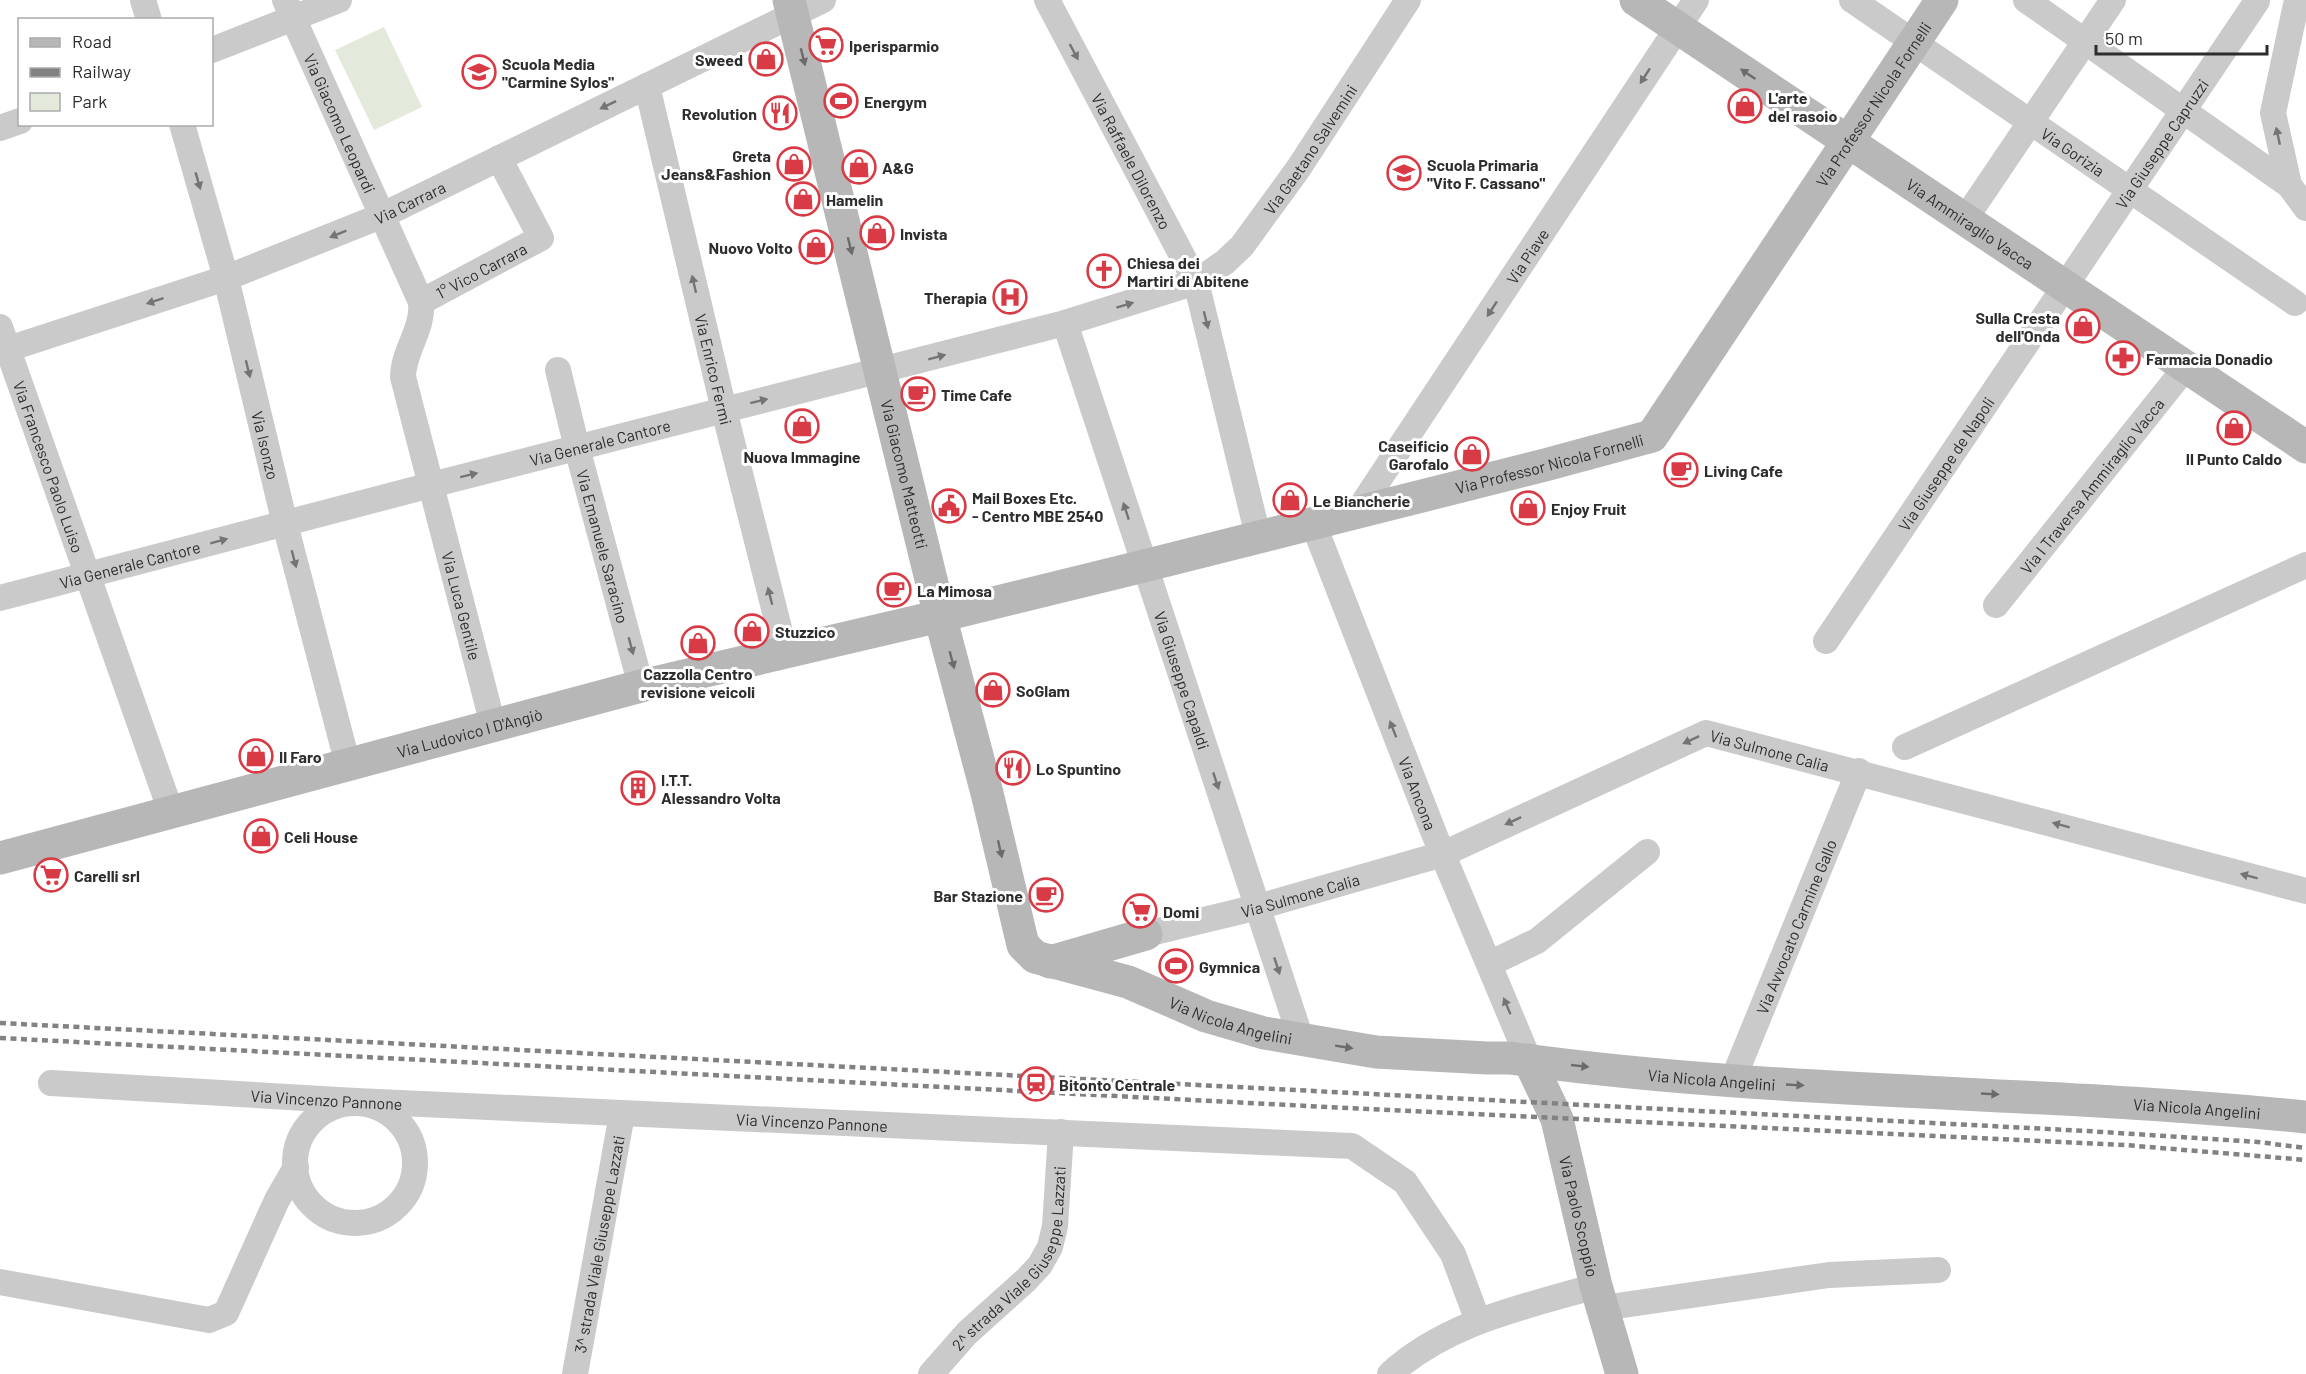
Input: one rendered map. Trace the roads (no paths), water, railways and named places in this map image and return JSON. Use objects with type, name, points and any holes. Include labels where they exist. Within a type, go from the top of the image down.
[{"type":"street","points":[[142,0],[148,18]]},
{"type":"street","points":[[213,49],[289,10],[339,0]]},
{"type":"street","name":"Via Carrara","points":[[5,348],[226,278],[381,216],[647,86],[791,7],[823,0]]},
{"type":"street","name":"Via Raffaele Dilorenzo","points":[[1047,0],[1196,282],[1258,536]]},
{"type":"street","name":"Via Gaetano Salvemini","points":[[1196,282],[1225,262],[1242,246],[1298,169],[1408,0]]},
{"type":"street","name":"Via Ammiraglio Vacca","points":[[1636,0],[2306,447]]},
{"type":"street","name":"Via Piave","points":[[1358,511],[1696,0]]},
{"type":"street","name":"Via Gorizia","points":[[1852,0],[2295,303]]},
{"type":"street","name":"Via Professor Nicola Fornelli","points":[[940,616],[1545,465],[1652,436],[1942,0]]},
{"type":"street","points":[[2026,0],[2289,185],[2306,208]]},
{"type":"street","points":[[1965,219],[2113,0]]},
{"type":"street","points":[[2289,185],[2273,113],[2297,0]]},
{"type":"street","points":[[2256,1],[2291,26]]},
{"type":"street","name":"Via Giuseppe Capruzzi","points":[[2065,286],[2256,1]]},
{"type":"street","name":"Via Giacomo Matteotti","points":[[791,7],[940,616],[987,793],[1036,954]]},
{"type":"street","name":"Via Giacomo Leopardi","points":[[289,10],[421,302]]},
{"type":"street","name":"Via Enrico Fermi","points":[[647,86],[724,410],[785,652]]},
{"type":"street","points":[[0,128],[18,122]]},
{"type":"street","name":"Via Isonzo","points":[[183,126],[226,278],[285,524],[348,765]]},
{"type":"street","name":"1° Vico Carrara","points":[[421,302],[541,237],[499,158]]},
{"type":"street","name":"Via Generale Cantore","points":[[0,598],[1065,323],[1196,282]]},
{"type":"street","name":"Via Giuseppe de Napoli","points":[[1826,641],[2065,286]]},
{"type":"street","points":[[421,302],[422,312],[403,369],[403,377],[432,485]]},
{"type":"street","name":"Via Giuseppe Capaldi","points":[[1065,323],[1300,1039]]},
{"type":"street","name":"Via Francesco Paolo Luiso","points":[[5,348],[171,812]]},
{"type":"street","name":"Via I Traversa Ammiraglio Vacca","points":[[1996,605],[2186,367]]},
{"type":"street","name":"Via Emanuele Saracino","points":[[558,370],[641,686]]},
{"type":"street","name":"Via Luca Gentile","points":[[432,485],[493,725]]},
{"type":"street","name":"Via Ancona","points":[[1312,523],[1443,854],[1529,1060]]},
{"type":"street","points":[[1905,747],[2306,565]]},
{"type":"street","name":"Via Ludovico I D'Angiò","points":[[0,858],[641,686],[940,616]]},
{"type":"street","name":"Via Sulmone Calia","points":[[1146,934],[1258,907],[1443,854],[1706,732],[2306,891]]},
{"type":"street","name":"Via Avvocato Carmine Gallo","points":[[1732,1082],[1859,771]]},
{"type":"street","points":[[1489,964],[1537,941],[1647,852]]},
{"type":"street","points":[[1036,954],[1146,934]]},
{"type":"street","points":[[1128,982],[1146,934]]},
{"type":"street","name":"Via Nicola Angelini","points":[[1036,954],[1128,982],[1234,1026],[1376,1052],[1510,1058],[1732,1082],[2029,1096],[2306,1117]]},
{"type":"street","name":"Via Paolo Scoppio","points":[[1529,1060],[1557,1119],[1599,1297],[1622,1374]]},
{"type":"street","name":"Via Vincenzo Pannone","points":[[51,1083],[622,1114],[1352,1146],[1405,1182],[1453,1254],[1478,1321]]},
{"type":"street","points":[[356,1101],[376,1106],[394,1117],[407,1132],[414,1152],[415,1172],[408,1192],[395,1208],[380,1218],[361,1222],[342,1221],[324,1214],[310,1202],[300,1186],[296,1167],[297,1148],[305,1131],[317,1116],[335,1106],[356,1101]]},
{"type":"street","name":"3^ strada Viale Giuseppe Lazzati","points":[[574,1374],[622,1114]]},
{"type":"street","name":"2^ strada Viale Giuseppe Lazzati","points":[[931,1374],[967,1333],[1026,1280],[1040,1265],[1050,1247],[1054,1226],[1061,1132]]},
{"type":"street","points":[[1,1285],[209,1320],[226,1313],[278,1200],[296,1167]]},
{"type":"street","points":[[1390,1374],[1410,1356],[1452,1332],[1478,1321],[1599,1297],[1829,1275],[1938,1270]]},
{"type":"railway","points":[[0,1023],[2087,1131],[2258,1142],[2306,1148]]},
{"type":"railway","points":[[0,1038],[1327,1107],[2125,1145],[2306,1160]]},
{"type":"place","name":"Iperisparmio","points":[[826,45]]},
{"type":"place","name":"Sweed","points":[[766,59]]},
{"type":"place","name":"Scuola Media \"Carmine Sylos\"","points":[[479,72]]},
{"type":"place","name":"Energym","points":[[841,101]]},
{"type":"place","name":"L'arte del rasoio","points":[[1745,106]]},
{"type":"place","name":"Revolution","points":[[780,113]]},
{"type":"place","name":"Greta Jeans&Fashion","points":[[794,164]]},
{"type":"place","name":"A&G","points":[[859,167]]},
{"type":"place","name":"Scuola Primaria \"Vito F. Cassano\"","points":[[1404,173]]},
{"type":"place","name":"Hamelin","points":[[803,199]]},
{"type":"place","name":"Invista","points":[[877,233]]},
{"type":"place","name":"Nuovo Volto","points":[[816,247]]},
{"type":"place","name":"Chiesa dei Martiri di Abitene","points":[[1104,271]]},
{"type":"place","name":"Therapia","points":[[1010,297]]},
{"type":"place","name":"Sulla Cresta dell'Onda","points":[[2083,326]]},
{"type":"place","name":"Farmacia Donadio","points":[[2123,358]]},
{"type":"place","name":"Time Cafe","points":[[918,394]]},
{"type":"place","name":"Nuova Immagine","points":[[802,426]]},
{"type":"place","name":"Il Punto Caldo","points":[[2234,428]]},
{"type":"place","name":"Caseificio Garofalo","points":[[1472,454]]},
{"type":"place","name":"Living Cafe","points":[[1681,470]]},
{"type":"place","name":"Le Biancherie","points":[[1290,500]]},
{"type":"place","name":"Mail Boxes Etc. - Centro MBE 2540","points":[[949,506]]},
{"type":"place","name":"Enjoy Fruit","points":[[1528,508]]},
{"type":"place","name":"La Mimosa","points":[[894,590]]},
{"type":"place","name":"Stuzzico","points":[[752,631]]},
{"type":"place","name":"Cazzolla Centro revisione veicoli","points":[[698,643]]},
{"type":"place","name":"SoGlam","points":[[993,690]]},
{"type":"place","name":"Il Faro","points":[[256,756]]},
{"type":"place","name":"Lo Spuntino","points":[[1013,768]]},
{"type":"place","name":"I.T.T. Alessandro Volta","points":[[638,788]]},
{"type":"place","name":"Celi House","points":[[261,836]]},
{"type":"place","name":"Carelli srl","points":[[51,875]]},
{"type":"place","name":"Bar Stazione","points":[[1046,895]]},
{"type":"place","name":"Domi","points":[[1140,911]]},
{"type":"place","name":"Gymnica","points":[[1176,966]]},
{"type":"place","name":"Bitonto Centrale","points":[[1036,1084]]}]
